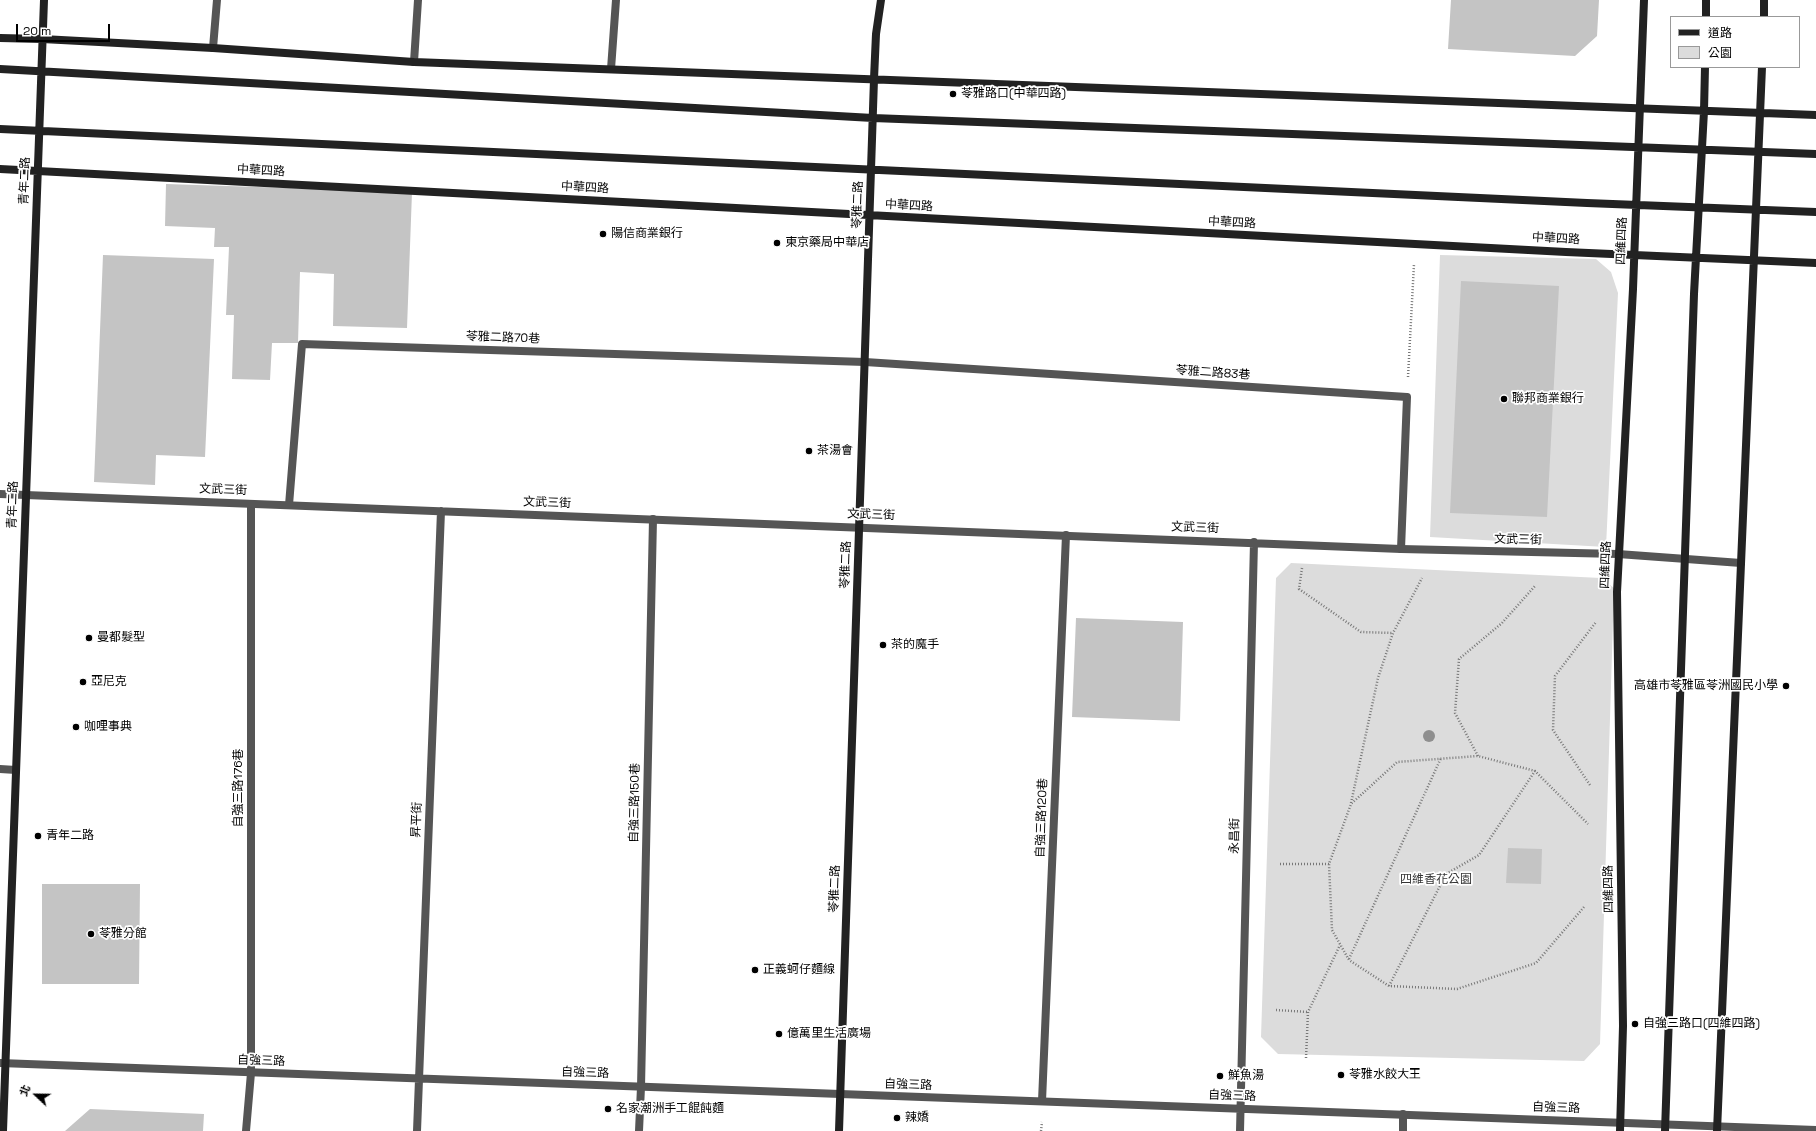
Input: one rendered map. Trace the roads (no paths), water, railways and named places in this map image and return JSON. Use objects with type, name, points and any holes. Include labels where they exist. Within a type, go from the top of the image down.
[{"type":"street","name":"青年二路","points":[[3,1131],[3,1064],[16,770],[44,0]]},
{"type":"street","points":[[214,48],[217,0]]},
{"type":"street","points":[[414,62],[418,0]]},
{"type":"street","points":[[611,69],[616,0]]},
{"type":"street","name":"苓雅二路","points":[[839,1131],[874,79],[876,34],[881,0]]},
{"type":"street","name":"四維四路","points":[[1620,1131],[1622,1026],[1616,592],[1644,0]]},
{"type":"street","points":[[1706,0],[1706,16]]},
{"type":"street","points":[[1764,0],[1764,16]]},
{"type":"street","points":[[0,38],[214,48],[414,62],[1816,115]]},
{"type":"street","points":[[1665,1127],[1696,258],[1705,68]]},
{"type":"street","points":[[1717,1129],[1762,68]]},
{"type":"street","points":[[0,69],[41,70],[873,118],[1816,154]]},
{"type":"street","points":[[0,128],[1816,212]]},
{"type":"street","name":"中華四路","points":[[0,169],[870,216],[1816,263]]},
{"type":"street","name":"苓雅二路70巷","points":[[289,505],[302,344],[865,362]]},
{"type":"street","name":"苓雅二路83巷","points":[[865,362],[1407,397],[1401,549]]},
{"type":"street","name":"文武三街","points":[[0,494],[1254,542],[1401,549],[1618,554],[1741,563]]},
{"type":"street","name":"自強三路176巷","points":[[246,1131],[251,1073],[251,504]]},
{"type":"street","name":"昇平街","points":[[417,1131],[441,511]]},
{"type":"street","name":"自強三路150巷","points":[[639,1131],[642,1087],[653,519]]},
{"type":"street","name":"自強三路120巷","points":[[1042,1101],[1066,535]]},
{"type":"street","name":"永昌街","points":[[1240,1131],[1254,542]]},
{"type":"street","points":[[0,769],[16,770]]},
{"type":"street","name":"自強三路","points":[[3,1064],[1620,1122],[1665,1127],[1717,1129],[1816,1130]]},
{"type":"street","points":[[1403,1114],[1403,1131]]},
{"type":"place","name":"苓雅路口(中華四路)","points":[[953,94]]},
{"type":"place","name":"陽信商業銀行","points":[[603,234]]},
{"type":"place","name":"東京藥局中華店","points":[[777,243]]},
{"type":"place","name":"聯邦商業銀行","points":[[1504,399]]},
{"type":"place","name":"茶湯會","points":[[809,451]]},
{"type":"place","name":"曼都髮型","points":[[89,638]]},
{"type":"place","name":"茶的魔手","points":[[883,645]]},
{"type":"place","name":"亞尼克","points":[[83,682]]},
{"type":"place","name":"高雄市苓雅區苓洲國民小學","points":[[1786,686]]},
{"type":"place","name":"咖哩事典","points":[[76,727]]},
{"type":"place","name":"青年二路","points":[[38,836]]},
{"type":"place","name":"苓雅分館","points":[[91,934]]},
{"type":"place","name":"正義蚵仔麵線","points":[[755,970]]},
{"type":"place","name":"自強三路口(四維四路)","points":[[1635,1024]]},
{"type":"place","name":"億萬里生活廣場","points":[[779,1034]]},
{"type":"place","name":"苓雅水餃大王","points":[[1341,1075]]},
{"type":"place","name":"鮮魚湯","points":[[1220,1076]]},
{"type":"place","name":"名家潮洲手工餛飩麵","points":[[608,1109]]},
{"type":"place","name":"辣嬌","points":[[897,1118]]},
{"type":"park label","name":"四維香花公園","points":[[1436,880]]}]
